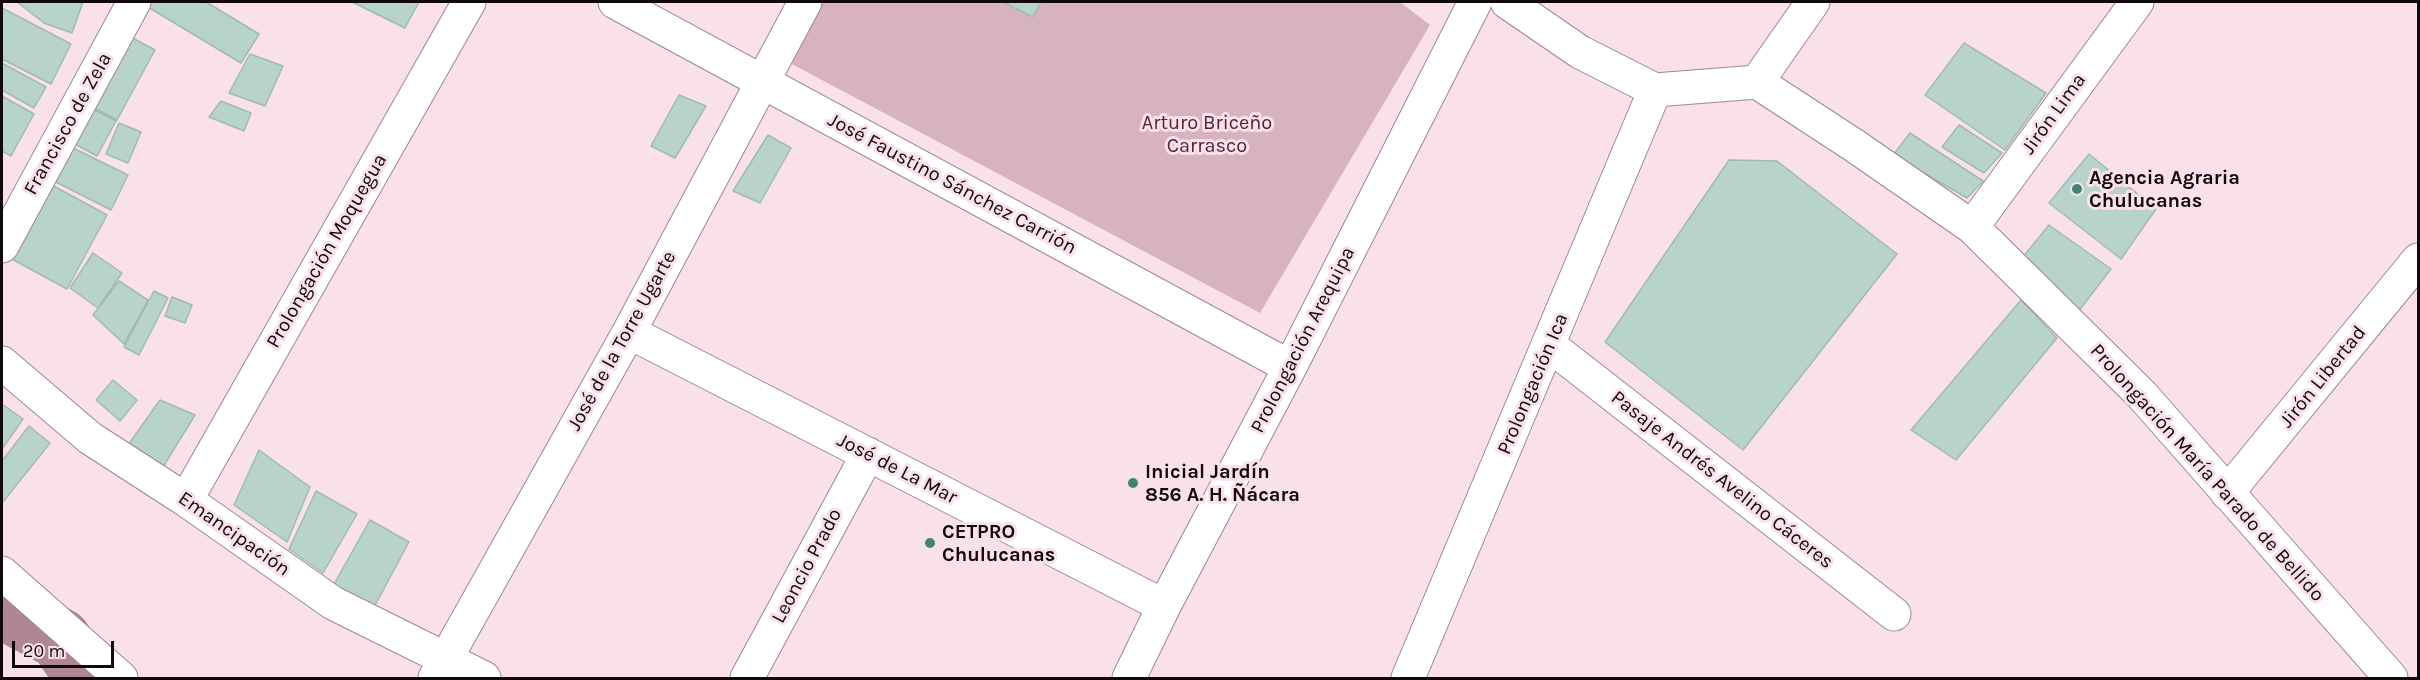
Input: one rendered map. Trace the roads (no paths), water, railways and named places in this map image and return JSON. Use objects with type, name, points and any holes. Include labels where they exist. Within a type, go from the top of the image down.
[{"type":"street","name":"Francisco de Zela","points":[[2,246],[134,2]]},
{"type":"street","name":"Prolongación Moquegua","points":[[186,500],[469,2]]},
{"type":"street","name":"José Faustino Sánchez Carrión","points":[[615,2],[1290,367]]},
{"type":"street","name":"José de la Torre Ugarte","points":[[440,669],[629,333],[805,2]]},
{"type":"street","name":"Prolongación Arequipa","points":[[1130,678],[1164,606],[1290,367],[1475,2]]},
{"type":"street","points":[[1507,2],[1580,52],[1655,90],[1757,82],[1813,2]]},
{"type":"street","name":"Jirón Lima","points":[[1972,227],[2137,2]]},
{"type":"street","name":"Prolongación María Parado de Bellido","points":[[1757,82],[1972,227],[2142,395],[2391,678]]},
{"type":"street","name":"Prolongación Ica","points":[[1408,678],[1655,90]]},
{"type":"street","name":"Jirón Libertad","points":[[2227,493],[2418,260]]},
{"type":"street","name":"José de La Mar","points":[[629,333],[1164,606]]},
{"type":"street","name":"Pasaje Andrés Avelino Cáceres","points":[[1549,345],[1894,614]]},
{"type":"street","name":"Emancipación","points":[[2,363],[90,438],[186,500],[333,603],[440,669],[484,678]]},
{"type":"street","name":"Leoncio Prado","points":[[747,678],[868,454]]},
{"type":"street","points":[[2,573],[121,678]]},
{"type":"waterway","points":[[2,608],[60,639],[86,678]]},
{"type":"place","name":"Agencia Agraria Chulucanas","points":[[2077,189]]},
{"type":"place","name":"Inicial Jardín 856 A. H. Ñácara","points":[[1133,483]]},
{"type":"place","name":"CETPRO Chulucanas","points":[[930,543]]},
{"type":"park label","name":"Arturo Briceño Carrasco","points":[[1207,134]]}]
